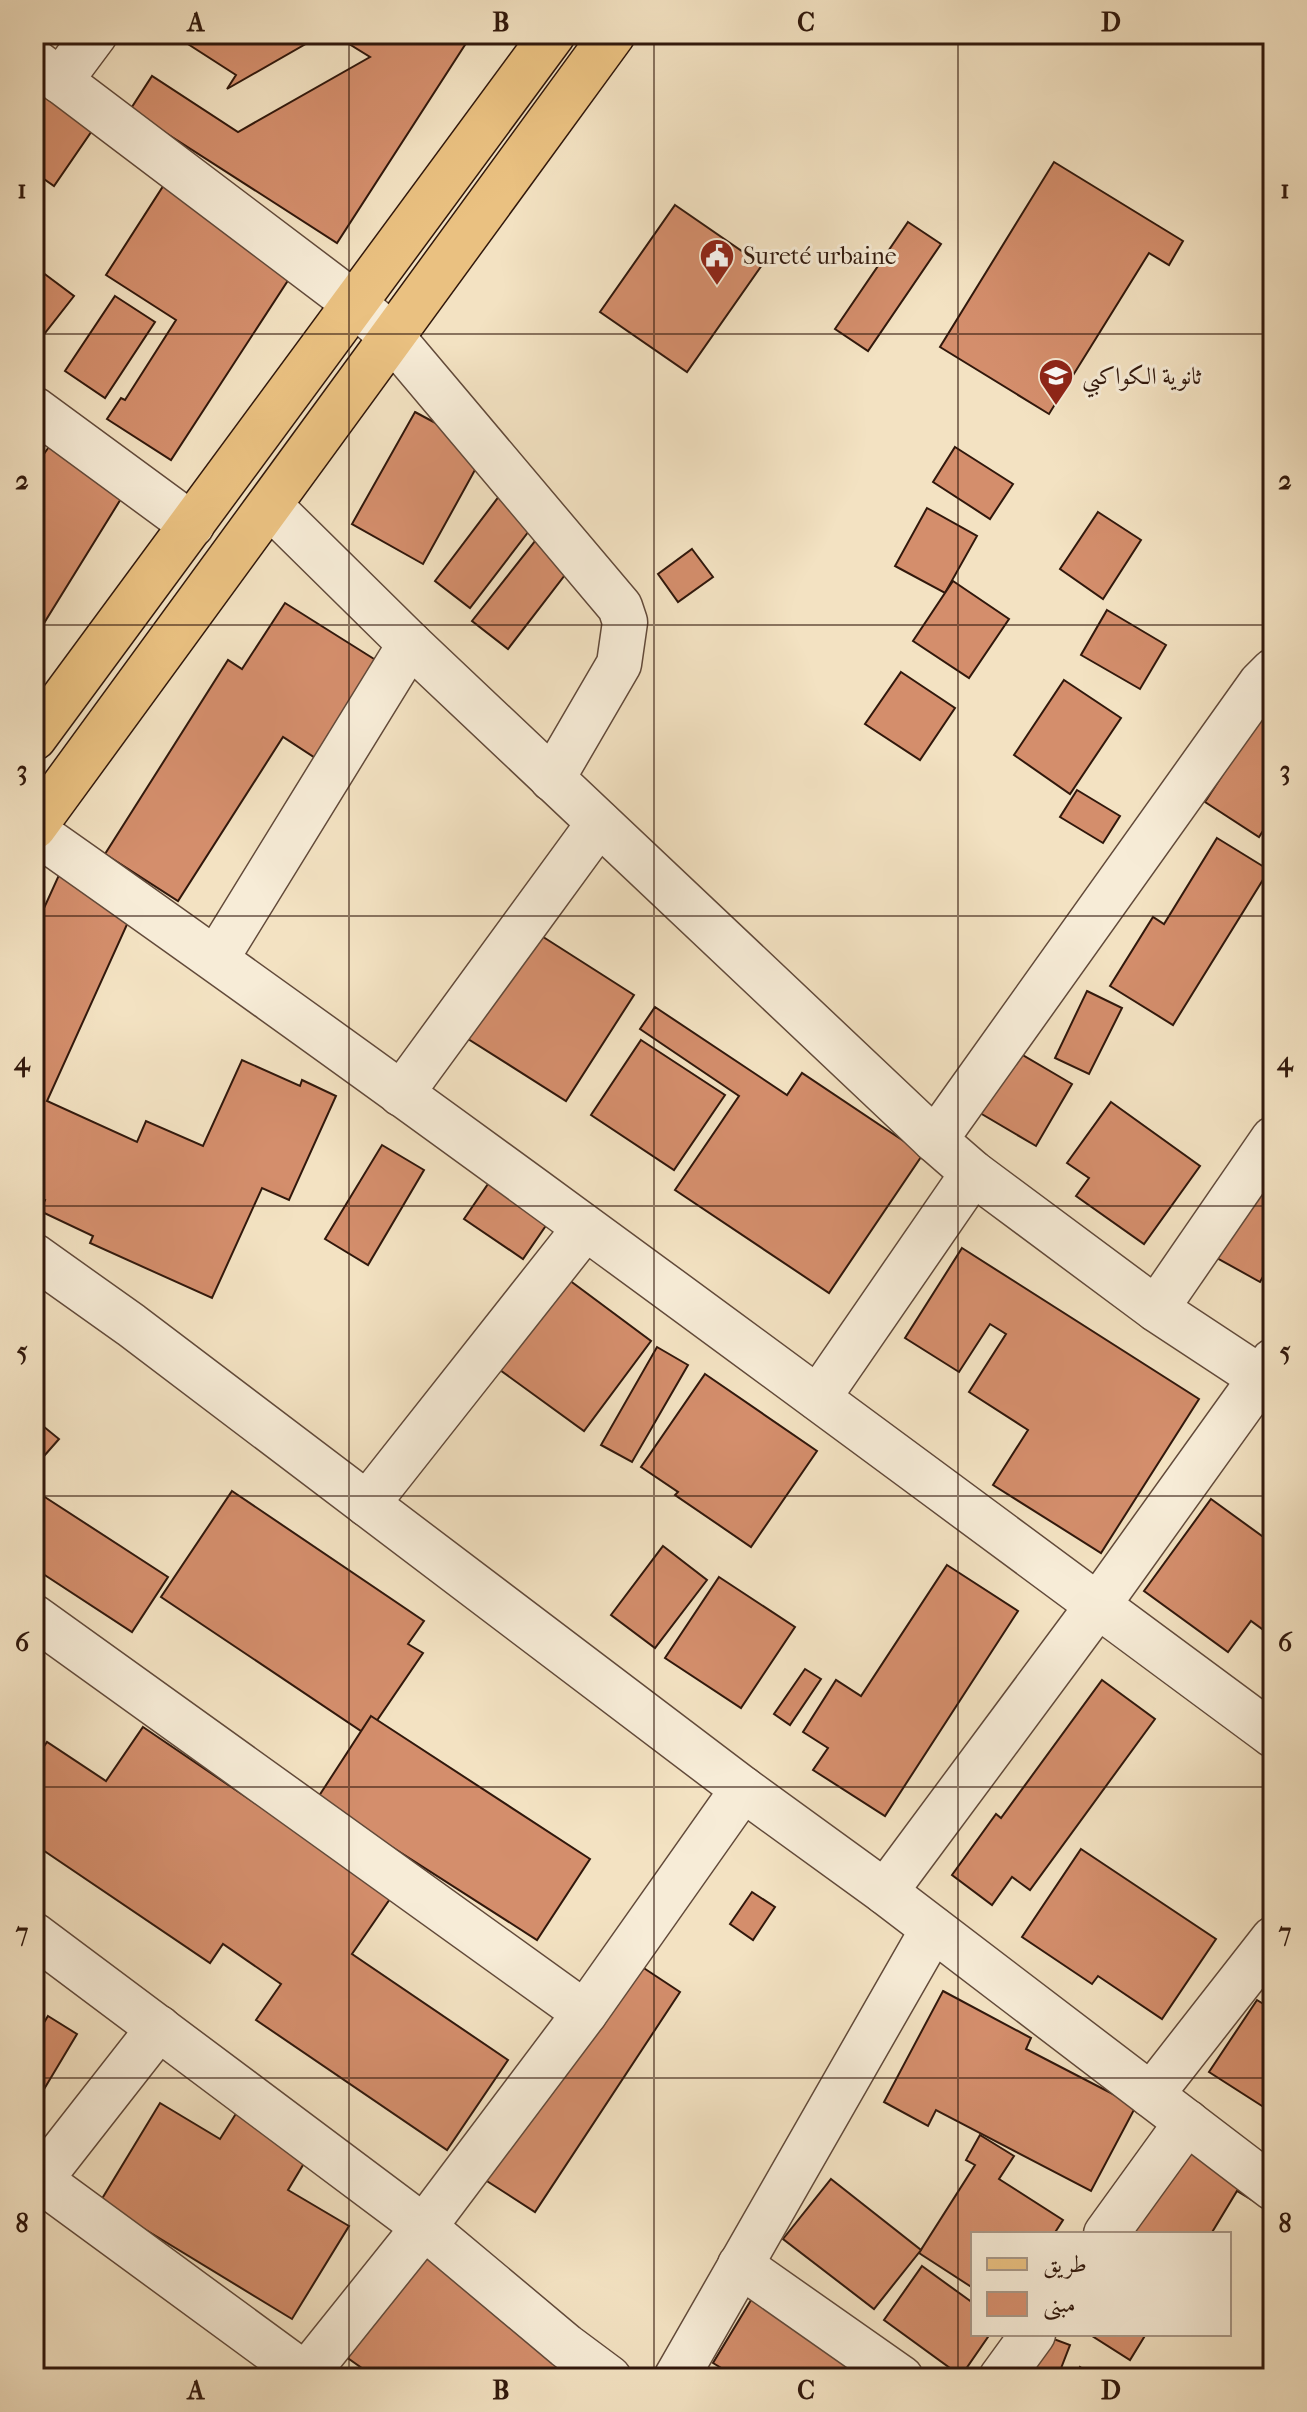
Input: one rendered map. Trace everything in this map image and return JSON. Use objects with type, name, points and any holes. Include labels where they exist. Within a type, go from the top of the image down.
[{"type":"main road","points":[[34,738],[553,34]]},
{"type":"main road","points":[[34,829],[613,34]]},
{"type":"street","points":[[95,34],[47,71],[354,303],[392,337],[620,607],[625,622],[619,664],[552,779]]},
{"type":"street","points":[[34,409],[192,525]]},
{"type":"street","points":[[270,506],[410,644],[935,1140],[973,1173],[1156,1309],[1269,1375],[885,1892]]},
{"type":"street","points":[[216,959],[410,644]]},
{"type":"street","points":[[935,1140],[1261,683],[1273,671]]},
{"type":"street","points":[[401,1094],[599,823]]},
{"type":"street","points":[[34,829],[818,1398],[1273,1735]]},
{"type":"street","points":[[1156,1309],[1273,1139]]},
{"type":"street","points":[[818,1398],[973,1173]]},
{"type":"street","points":[[367,1504],[585,1228]]},
{"type":"street","points":[[34,1256],[131,1325],[743,1789],[885,1892],[1273,2188]]},
{"type":"street","points":[[34,1617],[585,2013]]},
{"type":"street","points":[[159,2028],[37,2184],[307,2377],[585,2013],[743,1789]]},
{"type":"street","points":[[676,2378],[933,1929]]},
{"type":"street","points":[[1151,2095],[1273,1939]]},
{"type":"street","points":[[39,1949],[159,2028],[424,2227],[609,2378]]},
{"type":"street","points":[[1107,2232],[1187,2122]]},
{"type":"street","points":[[740,2265],[901,2378]]},
{"type":"street","points":[[1001,2378],[1032,2336]]},
{"type":"building","points":[[179,34],[323,34],[227,89],[236,75],[177,37]]},
{"type":"building","points":[[333,34],[472,34],[337,243],[130,110],[152,76],[238,132],[370,57]]},
{"type":"building","points":[[34,79],[98,122],[54,186],[34,172]]},
{"type":"building","points":[[1054,162],[1183,241],[1169,265],[1149,253],[1049,414],[940,347]]},
{"type":"building","points":[[169,177],[300,262],[171,460],[107,419],[121,398],[125,400],[176,320],[106,275]]},
{"type":"building","points":[[675,205],[762,265],[687,372],[600,312]]},
{"type":"building","points":[[908,222],[941,244],[868,351],[835,329]]},
{"type":"building","points":[[34,266],[74,296],[34,347]]},
{"type":"building","points":[[115,296],[155,322],[105,398],[65,371]]},
{"type":"building","points":[[415,412],[486,450],[423,564],[352,524]]},
{"type":"building","points":[[58,434],[132,481],[41,628],[38,627],[34,633],[34,468]]},
{"type":"building","points":[[955,447],[1013,484],[990,519],[933,482]]},
{"type":"building","points":[[506,487],[542,514],[470,608],[435,581]]},
{"type":"building","points":[[927,508],[977,536],[945,593],[895,566]]},
{"type":"building","points":[[1098,512],[1141,540],[1103,599],[1060,569]]},
{"type":"building","points":[[543,531],[578,558],[508,649],[472,621]]},
{"type":"building","points":[[692,549],[713,577],[678,602],[658,574]]},
{"type":"building","points":[[953,581],[1009,619],[969,678],[913,641]]},
{"type":"building","points":[[285,603],[382,664],[320,761],[283,737],[178,901],[105,854],[228,660],[242,669]]},
{"type":"building","points":[[1107,610],[1166,645],[1140,689],[1081,655]]},
{"type":"building","points":[[901,672],[955,708],[920,760],[865,724]]},
{"type":"building","points":[[1064,680],[1121,718],[1070,794],[1014,755]]},
{"type":"building","points":[[1273,697],[1273,815],[1259,837],[1205,802]]},
{"type":"building","points":[[1077,790],[1120,816],[1103,843],[1060,817]]},
{"type":"building","points":[[1217,838],[1269,870],[1173,1025],[1110,986],[1153,917],[1164,924]]},
{"type":"building","points":[[59,875],[134,909],[47,1101],[137,1142],[146,1121],[203,1146],[242,1060],[300,1086],[302,1080],[336,1096],[289,1200],[262,1188],[212,1298],[90,1243],[93,1236],[40,1211],[45,1200],[34,1196],[34,930]]},
{"type":"building","points":[[526,926],[634,995],[566,1101],[457,1032]]},
{"type":"building","points":[[1087,991],[1122,1008],[1089,1074],[1055,1058]]},
{"type":"building","points":[[655,1007],[787,1095],[802,1073],[923,1154],[829,1293],[675,1190],[739,1096],[640,1029]]},
{"type":"building","points":[[641,1040],[725,1095],[674,1170],[591,1115]]},
{"type":"building","points":[[1016,1051],[1072,1084],[1036,1146],[980,1113]]},
{"type":"building","points":[[1111,1102],[1200,1166],[1144,1244],[1076,1196],[1089,1178],[1067,1163]]},
{"type":"building","points":[[1273,1135],[1273,1259],[1260,1282],[1208,1253]]},
{"type":"building","points":[[382,1145],[424,1170],[368,1265],[325,1239]]},
{"type":"building","points":[[499,1168],[558,1208],[523,1259],[464,1219]]},
{"type":"building","points":[[962,1248],[1199,1399],[1101,1553],[993,1485],[1028,1430],[969,1392],[1006,1334],[990,1324],[959,1372],[905,1338]]},
{"type":"building","points":[[561,1274],[651,1341],[584,1431],[493,1365]]},
{"type":"building","points":[[657,1347],[688,1365],[632,1462],[601,1445]]},
{"type":"building","points":[[705,1374],[817,1451],[751,1547],[675,1495],[678,1492],[641,1467]]},
{"type":"building","points":[[38,1422],[59,1439],[37,1464],[34,1461],[34,1427]]},
{"type":"building","points":[[34,1490],[168,1577],[132,1632],[34,1568]]},
{"type":"building","points":[[232,1491],[424,1621],[408,1644],[423,1653],[367,1735],[161,1597]]},
{"type":"building","points":[[1211,1499],[1273,1544],[1273,1637],[1251,1621],[1228,1652],[1144,1591]]},
{"type":"building","points":[[663,1546],[707,1580],[655,1648],[611,1615]]},
{"type":"building","points":[[947,1565],[1018,1611],[885,1816],[813,1770],[828,1748],[803,1732],[836,1680],[861,1696]]},
{"type":"building","points":[[719,1577],[795,1627],[741,1708],[665,1658]]},
{"type":"building","points":[[805,1669],[821,1679],[790,1725],[774,1714]]},
{"type":"building","points":[[1102,1680],[1155,1719],[1030,1890],[1012,1877],[992,1905],[952,1875],[996,1814],[1001,1818]]},
{"type":"building","points":[[371,1716],[590,1859],[537,1940],[317,1799]]},
{"type":"building","points":[[143,1727],[392,1896],[352,1954],[508,2060],[447,2150],[256,2020],[281,1984],[223,1944],[210,1963],[34,1844],[34,1761],[47,1742],[106,1781]]},
{"type":"building","points":[[1081,1849],[1216,1939],[1162,2019],[1098,1976],[1092,1984],[1022,1937]]},
{"type":"building","points":[[752,1892],[775,1907],[753,1940],[730,1924]]},
{"type":"building","points":[[624,1955],[680,1992],[535,2212],[479,2176]]},
{"type":"building","points":[[943,1991],[1031,2038],[1026,2049],[1136,2106],[1091,2191],[936,2110],[928,2126],[884,2102]]},
{"type":"building","points":[[1257,2000],[1273,2010],[1273,2113],[1209,2072]]},
{"type":"building","points":[[48,2016],[77,2034],[34,2106],[34,2039]]},
{"type":"building","points":[[160,2103],[220,2139],[237,2112],[309,2155],[288,2190],[349,2226],[292,2319],[100,2202]]},
{"type":"building","points":[[980,2135],[1014,2156],[999,2179],[1063,2220],[1055,2232],[971,2232],[971,2287],[919,2253],[975,2165],[966,2160]]},
{"type":"building","points":[[1201,2136],[1273,2180],[1273,2213],[1237,2191],[1212,2232],[1123,2232]]},
{"type":"building","points":[[831,2179],[921,2250],[874,2309],[783,2239]]},
{"type":"building","points":[[421,2245],[606,2378],[376,2378],[342,2354]]},
{"type":"building","points":[[922,2266],[971,2302],[971,2336],[989,2336],[961,2376],[884,2320]]},
{"type":"building","points":[[762,2282],[875,2350],[858,2378],[738,2378],[713,2363]]},
{"type":"building","points":[[1043,2336],[1070,2345],[1058,2376],[1030,2365]]},
{"type":"building","points":[[1092,2336],[1145,2336],[1130,2360]]},
{"type":"building","points":[[1080,2367],[1098,2378],[1074,2378]]},
{"type":"place","name":"Sureté urbaine","points":[[717,287]]},
{"type":"place","name":"ثانوية الكواكبي","points":[[1056,407]]}]
